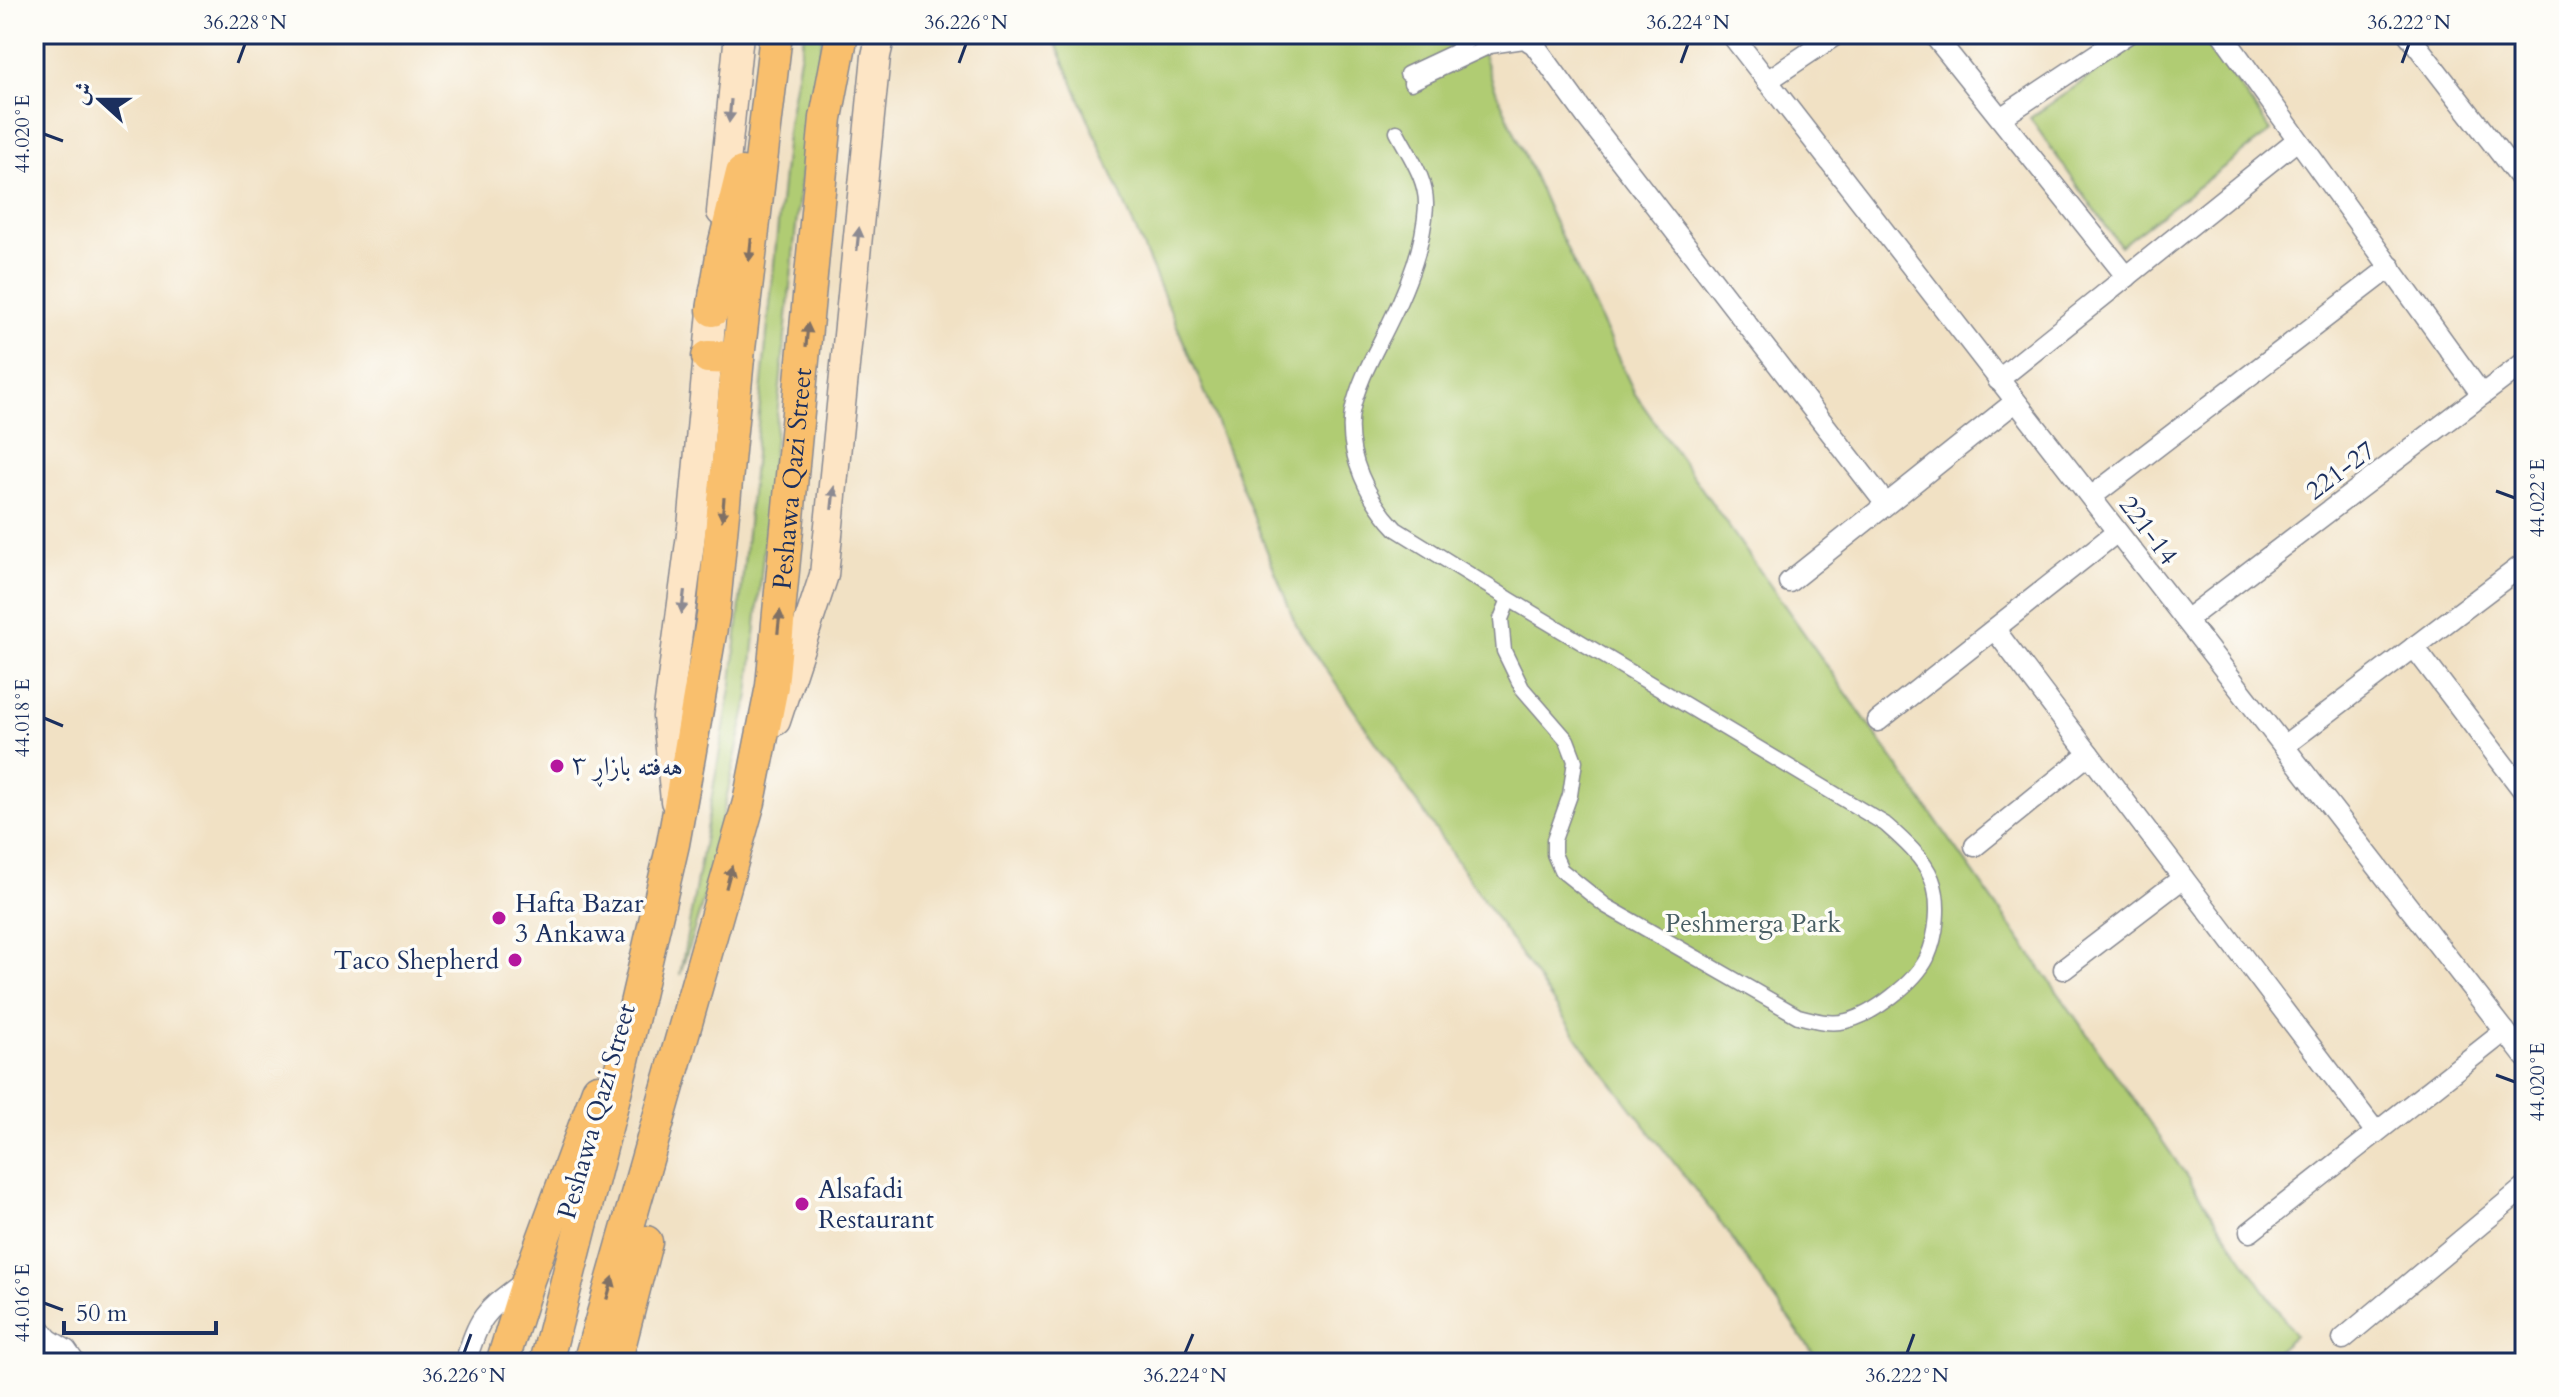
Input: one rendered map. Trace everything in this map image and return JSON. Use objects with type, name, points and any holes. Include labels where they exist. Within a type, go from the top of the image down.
[{"type":"highway","name":"Peshawa Qazi Street","points":[[589,1363],[749,802],[772,686],[826,118],[842,34]]},
{"type":"highway","points":[[713,310],[723,250],[775,38]]},
{"type":"highway","name":"Peshawa Qazi Street","points":[[546,1363],[615,1092],[671,851],[713,616],[723,357],[775,38]]},
{"type":"highway","name":"Peshawa Qazi Street","points":[[524,1363],[606,1068],[671,851]]},
{"type":"highway","name":"Peshawa Qazi Street","points":[[615,1363],[692,1051],[717,920]]},
{"type":"highway","points":[[502,1363],[528,1280],[606,1068]]},
{"type":"main road","points":[[723,357],[713,310],[739,34]]},
{"type":"main road","points":[[749,802],[824,575],[875,68],[881,34]]},
{"type":"street","points":[[1476,34],[1454,52],[1409,78],[1490,46],[1533,36],[1596,128],[1885,503]]},
{"type":"street","name":"221-14","points":[[1731,34],[2525,1057]]},
{"type":"street","points":[[1767,81],[1837,34]]},
{"type":"street","points":[[1933,34],[2127,277]]},
{"type":"street","points":[[2002,117],[2127,34]]},
{"type":"street","points":[[2222,34],[2482,395]]},
{"type":"street","points":[[2408,34],[2518,162],[2525,185]]},
{"type":"street","points":[[1397,132],[1423,184],[1426,204],[1418,251],[1392,319],[1371,359],[1352,412],[1352,434],[1361,475],[1381,513],[1396,529],[1509,599],[1885,824],[1911,848],[1932,880],[1938,917],[1927,958],[1908,983],[1882,1003],[1846,1021],[1822,1021],[1798,1016],[1606,906],[1561,870],[1554,854],[1554,840],[1570,795],[1575,761],[1567,740],[1522,688],[1504,651],[1501,619],[1509,599]]},
{"type":"street","points":[[1998,380],[2297,140]]},
{"type":"street","points":[[2091,497],[2391,267]]},
{"type":"street","name":"221-27","points":[[2186,620],[2525,362]]},
{"type":"street","points":[[1789,582],[2015,402]]},
{"type":"street","points":[[1878,721],[2117,532]]},
{"type":"street","points":[[2285,745],[2525,563]]},
{"type":"street","points":[[1995,630],[2375,1131]]},
{"type":"street","points":[[2414,647],[2525,793]]},
{"type":"street","points":[[1975,846],[2089,754]]},
{"type":"street","points":[[2064,969],[2183,878]]},
{"type":"street","points":[[2250,1232],[2505,1031]]},
{"type":"street","points":[[2343,1339],[2525,1187]]},
{"type":"street","points":[[465,1363],[477,1324],[487,1310],[528,1280]]},
{"type":"street","points":[[34,1320],[48,1339],[66,1350],[75,1363]]},
{"type":"street","points":[[34,1355],[48,1339]]},
{"type":"green space","points":[[804,34],[823,34],[806,128],[749,695],[706,891],[680,975],[732,683],[788,124]]},
{"type":"green space","name":"Peshmerga Park","points":[[1052,34],[1476,34],[1494,86],[1635,394],[2150,1123],[2295,1335],[2263,1363],[1820,1363],[1717,1218],[1583,1046],[1296,625],[1200,380]]},
{"type":"green space","points":[[2151,34],[2202,34],[2271,131],[2120,246],[2030,118]]},
{"type":"place","name":"هەفتە بازاڕ ٣","points":[[557,766]]},
{"type":"place","name":"Hafta Bazar 3 Ankawa","points":[[499,918]]},
{"type":"place","name":"Taco Shepherd","points":[[515,960]]},
{"type":"place","name":"Alsafadi Restaurant","points":[[802,1204]]}]
